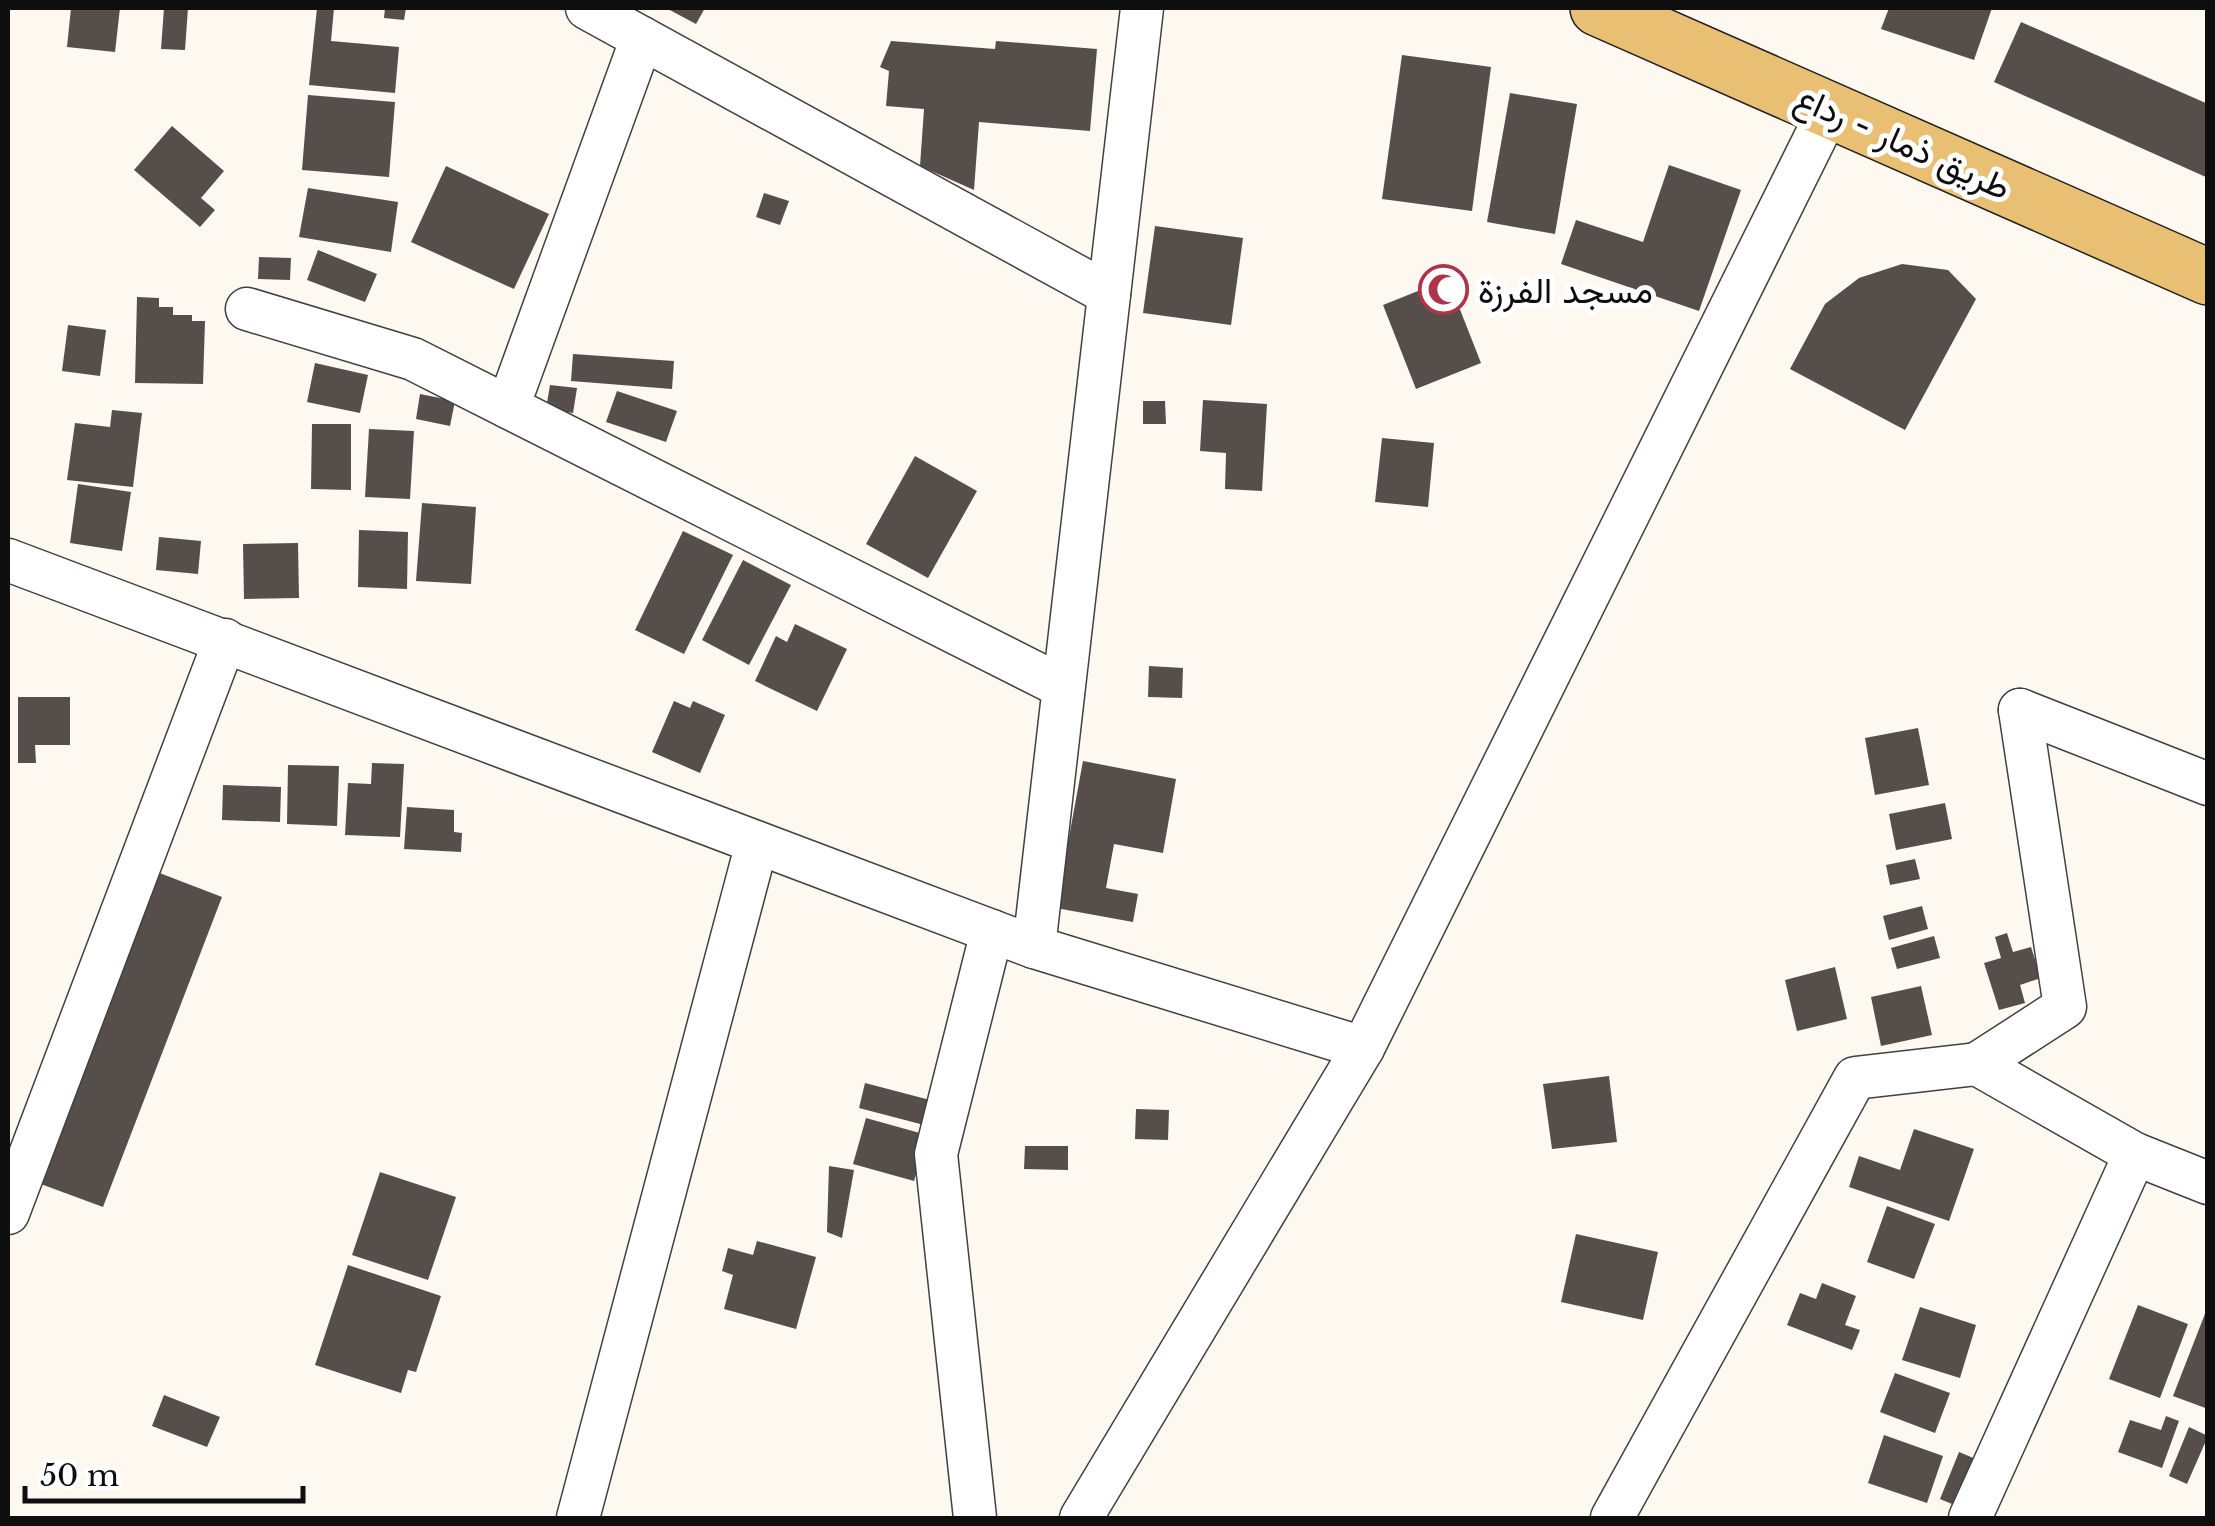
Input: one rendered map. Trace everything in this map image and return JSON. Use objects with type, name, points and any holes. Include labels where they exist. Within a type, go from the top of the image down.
[{"type":"main road","name":"طريق ذمار - رداع","points":[[1598,8],[2208,277]]},
{"type":"street","points":[[587,8],[1109,294]]},
{"type":"street","points":[[1034,946],[1142,8]]},
{"type":"street","points":[[508,406],[642,38]]},
{"type":"street","points":[[1080,1518],[1363,1048],[1830,110]]},
{"type":"street","points":[[246,309],[413,359],[1064,687]]},
{"type":"street","points":[[8,560],[992,931],[1363,1048]]},
{"type":"street","points":[[8,1213],[225,640]]},
{"type":"street","points":[[1612,1518],[1854,1078],[1977,1064],[2065,1007],[2020,710],[2208,784]]},
{"type":"street","points":[[582,1515],[757,843]]},
{"type":"street","points":[[975,1518],[936,1154],[992,931]]},
{"type":"street","points":[[1977,1064],[2135,1154],[2208,1183]]},
{"type":"street","points":[[1970,1518],[2135,1154]]},
{"type":"building","points":[[71,8],[120,8],[115,52],[67,47]]},
{"type":"building","points":[[164,8],[188,8],[185,50],[161,49]]},
{"type":"building","points":[[317,8],[334,8],[331,41],[399,47],[395,93],[309,85]]},
{"type":"building","points":[[385,8],[406,8],[404,20],[384,18]]},
{"type":"building","points":[[666,8],[705,8],[696,24]]},
{"type":"building","points":[[1889,8],[1992,8],[1974,60],[1881,29]]},
{"type":"building","points":[[2021,22],[2208,104],[2208,178],[1994,82]]},
{"type":"building","points":[[891,41],[995,49],[996,41],[1097,49],[1090,131],[979,122],[974,190],[920,166],[924,109],[886,106],[889,71],[880,67]]},
{"type":"building","points":[[1402,55],[1491,67],[1472,211],[1382,199]]},
{"type":"building","points":[[1510,93],[1577,104],[1555,234],[1487,222]]},
{"type":"building","points":[[308,95],[395,102],[389,177],[302,170]]},
{"type":"building","points":[[172,126],[224,171],[201,198],[215,210],[200,227],[134,170]]},
{"type":"building","points":[[1669,165],[1741,190],[1699,311],[1561,264],[1576,220],[1643,242]]},
{"type":"building","points":[[446,166],[549,214],[514,289],[411,242]]},
{"type":"building","points":[[308,188],[398,202],[391,252],[299,237]]},
{"type":"building","points":[[764,193],[789,201],[780,225],[756,217]]},
{"type":"building","points":[[1155,226],[1243,238],[1231,325],[1143,313]]},
{"type":"building","points":[[318,250],[377,274],[365,302],[307,280]]},
{"type":"building","points":[[259,257],[291,258],[290,280],[258,279]]},
{"type":"building","points":[[1902,264],[1948,270],[1976,299],[1905,430],[1790,369],[1825,304],[1859,278]]},
{"type":"building","points":[[1448,279],[1481,363],[1416,389],[1383,305]]},
{"type":"building","points":[[137,297],[159,298],[159,307],[173,307],[173,315],[192,315],[192,321],[205,321],[203,384],[135,383]]},
{"type":"building","points":[[68,325],[106,330],[100,376],[62,371]]},
{"type":"building","points":[[573,354],[674,361],[672,389],[571,381]]},
{"type":"building","points":[[315,363],[368,375],[360,413],[307,402]]},
{"type":"building","points":[[550,385],[577,388],[573,413],[546,409]]},
{"type":"building","points":[[617,391],[677,411],[666,442],[606,422]]},
{"type":"building","points":[[420,394],[455,401],[450,426],[416,419]]},
{"type":"building","points":[[1203,400],[1267,404],[1262,491],[1225,489],[1226,453],[1200,451]]},
{"type":"building","points":[[1143,401],[1165,401],[1166,424],[1143,424]]},
{"type":"building","points":[[112,410],[142,413],[133,487],[67,480],[75,423],[110,427]]},
{"type":"building","points":[[312,424],[351,424],[351,490],[311,489]]},
{"type":"building","points":[[369,429],[414,431],[410,499],[365,497]]},
{"type":"building","points":[[1382,438],[1434,443],[1428,507],[1375,502]]},
{"type":"building","points":[[915,456],[977,491],[928,578],[866,544]]},
{"type":"building","points":[[78,484],[131,492],[122,551],[70,543]]},
{"type":"building","points":[[422,503],[476,507],[471,584],[416,581]]},
{"type":"building","points":[[359,530],[408,532],[407,589],[358,587]]},
{"type":"building","points":[[683,531],[733,555],[684,654],[635,630]]},
{"type":"building","points":[[159,537],[201,541],[198,574],[156,570]]},
{"type":"building","points":[[298,543],[299,598],[244,599],[243,544]]},
{"type":"building","points":[[743,560],[791,585],[749,665],[702,640]]},
{"type":"building","points":[[795,624],[847,649],[817,711],[755,681],[776,636],[787,642]]},
{"type":"building","points":[[1149,666],[1183,668],[1182,698],[1148,697]]},
{"type":"building","points":[[18,697],[70,697],[70,745],[35,745],[36,763],[18,763]]},
{"type":"building","points":[[674,701],[690,708],[693,701],[725,715],[700,773],[652,752]]},
{"type":"building","points":[[1918,728],[1929,785],[1875,795],[1865,738]]},
{"type":"building","points":[[1083,761],[1176,779],[1163,853],[1114,844],[1106,888],[1138,894],[1133,922],[1056,908]]},
{"type":"building","points":[[372,763],[404,764],[400,837],[345,835],[348,783],[371,784]]},
{"type":"building","points":[[288,765],[339,766],[337,826],[287,824]]},
{"type":"building","points":[[223,785],[281,787],[280,822],[222,820]]},
{"type":"building","points":[[1945,803],[1952,839],[1896,850],[1889,814]]},
{"type":"building","points":[[407,807],[454,810],[454,832],[462,833],[461,852],[404,849]]},
{"type":"building","points":[[1915,859],[1920,879],[1890,885],[1886,865]]},
{"type":"building","points":[[157,872],[222,897],[103,1207],[38,1183]]},
{"type":"building","points":[[1922,906],[1928,929],[1889,940],[1883,916]]},
{"type":"building","points":[[2007,933],[2013,952],[2031,947],[2041,978],[2020,985],[2025,1003],[1999,1010],[1984,963],[2001,958],[1995,937]]},
{"type":"building","points":[[1934,936],[1940,958],[1897,969],[1891,948]]},
{"type":"building","points":[[1835,967],[1847,1019],[1797,1031],[1785,980]]},
{"type":"building","points":[[1921,986],[1932,1035],[1881,1046],[1871,997]]},
{"type":"building","points":[[1609,1076],[1617,1142],[1552,1149],[1543,1084]]},
{"type":"building","points":[[865,1083],[930,1100],[924,1125],[859,1108]]},
{"type":"building","points":[[1136,1109],[1169,1110],[1168,1140],[1135,1139]]},
{"type":"building","points":[[866,1118],[927,1135],[914,1181],[853,1164]]},
{"type":"building","points":[[1914,1129],[1974,1149],[1949,1221],[1849,1187],[1859,1156],[1900,1170]]},
{"type":"building","points":[[1025,1146],[1068,1146],[1068,1170],[1024,1169]]},
{"type":"building","points":[[829,1166],[854,1170],[842,1238],[827,1232]]},
{"type":"building","points":[[380,1172],[456,1197],[428,1280],[352,1255]]},
{"type":"building","points":[[1887,1206],[1935,1224],[1914,1279],[1867,1262]]},
{"type":"building","points":[[1576,1234],[1658,1252],[1643,1320],[1561,1302]]},
{"type":"building","points":[[757,1241],[816,1257],[796,1329],[724,1309],[733,1275],[722,1271],[728,1248],[753,1255]]},
{"type":"building","points":[[348,1265],[441,1296],[416,1372],[408,1370],[401,1393],[315,1365]]},
{"type":"building","points":[[1822,1283],[1856,1296],[1845,1325],[1860,1330],[1852,1350],[1787,1325],[1800,1293],[1816,1299]]},
{"type":"building","points":[[2138,1305],[2188,1324],[2160,1398],[2109,1379]]},
{"type":"building","points":[[2208,1306],[2208,1409],[2173,1396]]},
{"type":"building","points":[[1920,1307],[1976,1325],[1960,1378],[1902,1360]]},
{"type":"building","points":[[1895,1373],[1950,1393],[1935,1433],[1880,1412]]},
{"type":"building","points":[[164,1395],[220,1417],[207,1447],[152,1426]]},
{"type":"building","points":[[2166,1416],[2179,1421],[2162,1468],[2118,1452],[2130,1420],[2161,1430]]},
{"type":"building","points":[[2189,1427],[2208,1436],[2187,1484],[2169,1476]]},
{"type":"building","points":[[1884,1435],[1943,1456],[1927,1503],[1868,1483]]},
{"type":"building","points":[[1959,1452],[2002,1470],[1983,1517],[1940,1499]]},
{"type":"place","name":"مسجد الفرزة","points":[[1443,290]]}]
